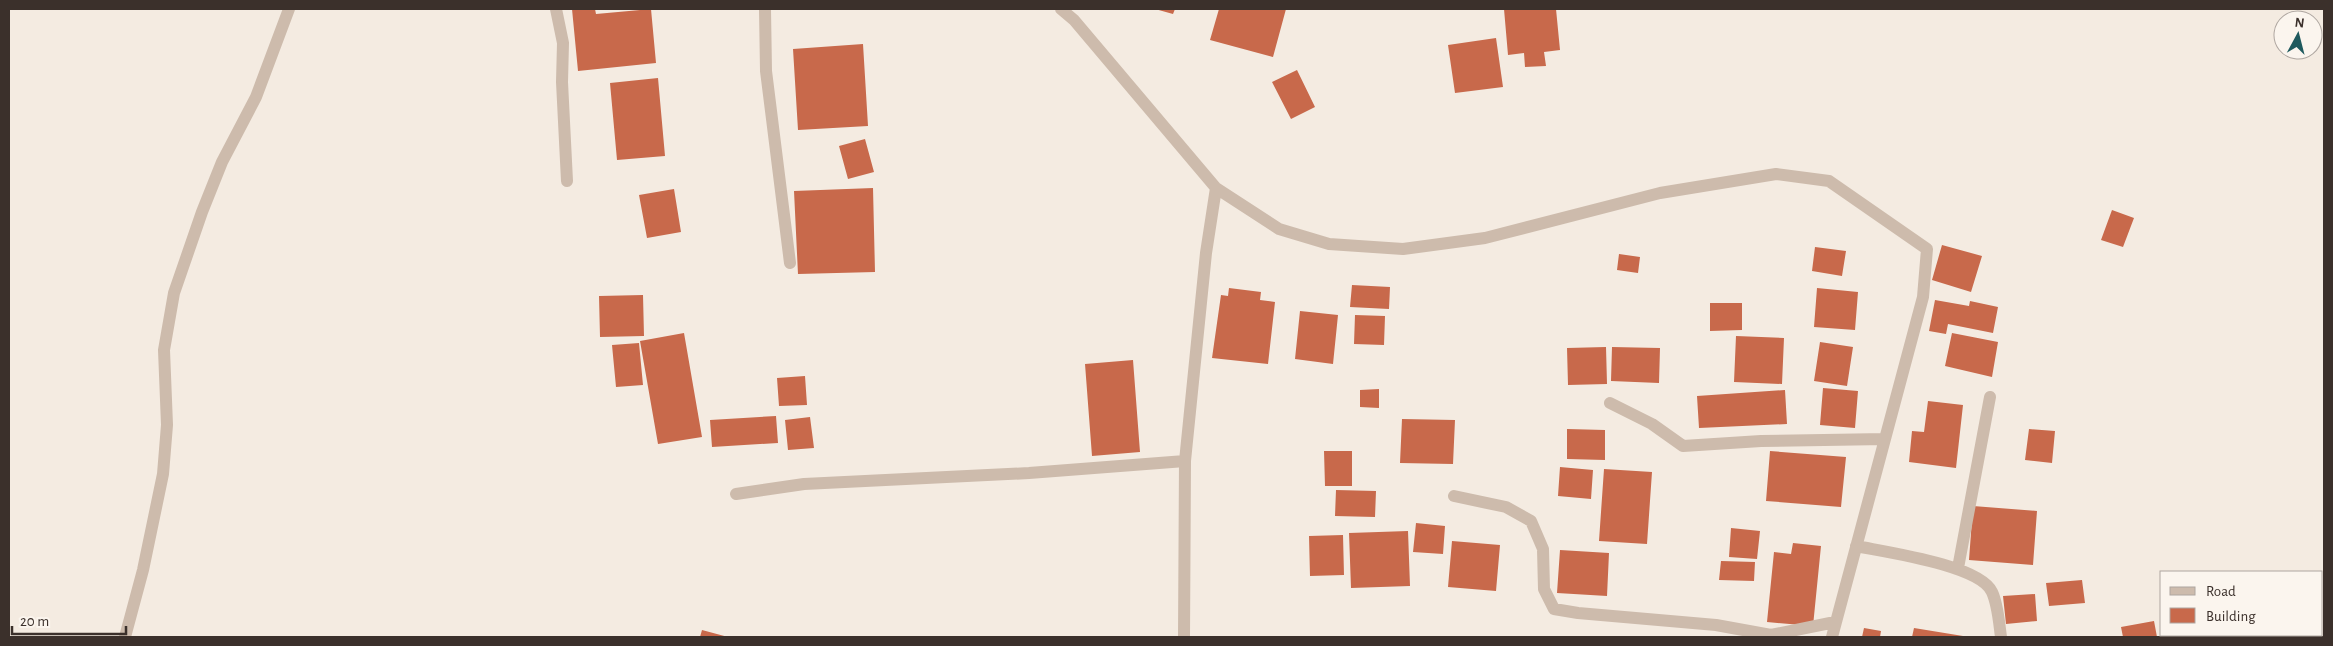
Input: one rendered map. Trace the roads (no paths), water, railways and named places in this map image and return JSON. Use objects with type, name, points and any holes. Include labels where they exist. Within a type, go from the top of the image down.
[{"type":"street","points":[[124,637],[143,570],[163,474],[167,425],[164,350],[174,293],[202,212],[222,162],[256,97],[289,9]]},
{"type":"street","points":[[556,9],[563,42],[562,82],[567,181]]},
{"type":"street","points":[[764,9],[766,71],[790,263]]},
{"type":"street","points":[[1061,9],[1074,20],[1216,188],[1280,229],[1328,244],[1403,249],[1485,238],[1660,193],[1776,174],[1829,181],[1927,249],[1923,297],[1832,637]]},
{"type":"street","points":[[1184,637],[1185,461],[1206,253],[1216,188]]},
{"type":"street","points":[[1958,568],[1990,397]]},
{"type":"street","points":[[1610,403],[1652,424],[1683,446],[1761,441],[1885,439]]},
{"type":"street","points":[[736,494],[804,484],[1029,473],[1185,461]]},
{"type":"street","points":[[1454,496],[1506,507],[1531,521],[1543,549],[1544,588],[1554,609],[1578,613],[1716,625],[1770,635],[1836,622]]},
{"type":"street","points":[[1856,546],[1958,568],[1979,579],[1992,591],[2001,637]]}]
